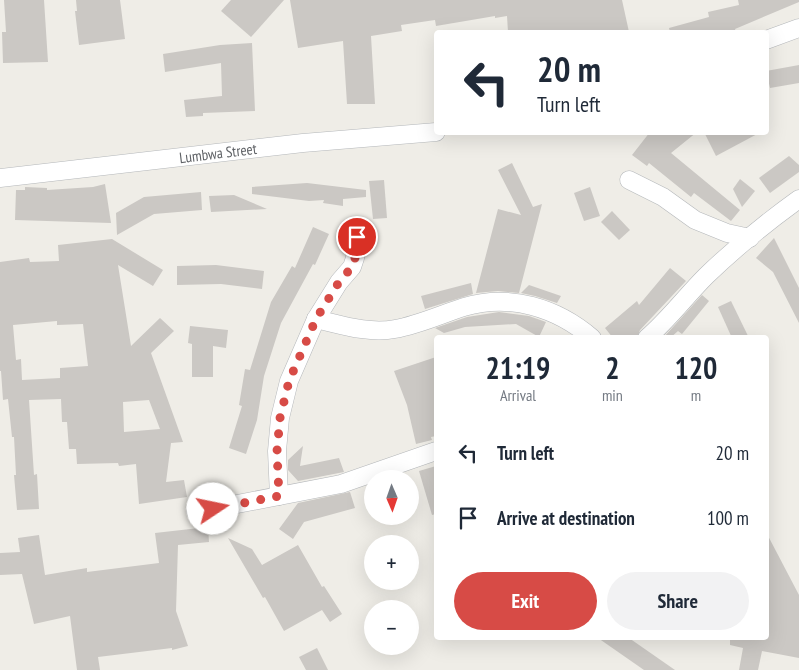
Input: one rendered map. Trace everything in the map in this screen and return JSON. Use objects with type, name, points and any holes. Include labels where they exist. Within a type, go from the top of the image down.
[{"type":"street","points":[[769,39],[799,28]]},
{"type":"street","name":"Lumbwa Street","points":[[0,178],[303,143],[434,132]]},
{"type":"street","points":[[629,180],[663,197],[695,220],[728,233],[750,238]]},
{"type":"street","points":[[650,335],[662,325],[706,276],[766,223],[799,199]]},
{"type":"street","points":[[279,496],[277,451],[280,418],[289,381],[316,319],[339,282],[352,267],[357,237]]},
{"type":"street","points":[[316,319],[351,328],[379,331],[396,329],[467,306],[491,301],[510,302],[535,305],[553,312],[588,335]]},
{"type":"street","points":[[196,512],[341,484],[434,452]]},
{"type":"building","points":[[4,0],[44,0],[48,62],[3,63],[2,32],[6,32]]},
{"type":"building","points":[[76,0],[120,0],[125,39],[79,45],[75,11],[77,11]]},
{"type":"building","points":[[231,0],[284,0],[251,37],[221,11]]},
{"type":"building","points":[[290,0],[622,0],[629,30],[508,30],[507,16],[495,18],[495,16],[436,26],[435,20],[401,25],[402,31],[371,36],[375,104],[347,104],[343,41],[298,48]]},
{"type":"building","points":[[738,0],[799,0],[799,2],[735,30],[670,30],[669,28],[709,17],[708,12],[739,5]]},
{"type":"building","points":[[252,43],[255,111],[203,113],[203,116],[186,117],[184,100],[222,96],[221,63],[165,72],[163,54],[220,45]]},
{"type":"building","points":[[799,65],[799,83],[770,88],[769,70]]},
{"type":"building","points":[[648,135],[693,135],[671,153],[740,210],[731,221],[694,193],[691,197],[649,163],[647,166],[632,155]]},
{"type":"building","points":[[706,135],[755,135],[716,156]]},
{"type":"building","points":[[789,156],[799,165],[799,172],[770,193],[759,178]]},
{"type":"building","points":[[512,163],[533,207],[542,204],[519,293],[498,291],[476,293],[498,209],[521,215],[498,170]]},
{"type":"building","points":[[740,179],[755,191],[742,207],[733,189]]},
{"type":"building","points":[[384,180],[387,218],[373,219],[369,181]]},
{"type":"building","points":[[307,183],[366,190],[366,197],[343,199],[343,206],[323,203],[324,200],[309,201],[252,194],[252,187]]},
{"type":"building","points":[[105,184],[111,223],[15,220],[16,190],[25,190],[25,187],[47,188],[47,190],[93,187]]},
{"type":"building","points":[[590,187],[600,216],[584,221],[574,193]]},
{"type":"building","points":[[201,192],[202,210],[154,214],[117,235],[116,213],[144,197]]},
{"type":"building","points":[[234,195],[267,209],[211,212],[209,196]]},
{"type":"building","points":[[612,211],[630,230],[619,240],[601,222]]},
{"type":"building","points":[[313,227],[329,234],[315,265],[313,264],[281,323],[264,376],[257,420],[246,454],[229,448],[242,406],[239,405],[245,369],[250,370],[271,302],[292,266],[295,268]]},
{"type":"building","points":[[774,238],[799,288],[799,323],[773,272],[756,258]]},
{"type":"building","points":[[112,239],[163,270],[153,286],[118,265],[131,346],[160,318],[174,331],[151,353],[183,442],[171,443],[166,482],[184,480],[187,497],[139,504],[136,464],[119,466],[118,463],[77,464],[76,449],[69,449],[67,422],[62,422],[61,399],[29,400],[34,475],[37,474],[39,509],[17,510],[14,475],[16,475],[14,437],[12,437],[8,399],[3,400],[0,371],[0,262],[29,258],[30,262],[59,261],[58,245]],"holes":[[[57,321],[57,325],[83,324],[88,366],[60,368],[60,378],[22,380],[21,359],[16,360],[13,325]],[[149,400],[160,429],[124,432],[123,402]]]},
{"type":"building","points":[[216,265],[264,271],[262,289],[221,284],[177,285],[177,266]]},
{"type":"building","points":[[670,268],[686,281],[640,330],[638,335],[611,335],[605,328],[637,301],[639,305]]},
{"type":"building","points":[[471,283],[473,294],[425,309],[421,296]]},
{"type":"building","points":[[529,285],[561,296],[557,303],[521,293]]},
{"type":"building","points":[[702,295],[709,301],[682,334],[678,331],[673,335],[666,335]]},
{"type":"building","points":[[731,301],[748,335],[731,335],[718,307]]},
{"type":"building","points":[[499,312],[529,316],[546,322],[540,335],[535,335],[516,324],[465,327],[444,333],[435,328],[467,317]]},
{"type":"building","points":[[190,326],[228,330],[226,348],[213,346],[213,377],[192,377],[192,344],[188,343]]},
{"type":"building","points":[[434,358],[434,436],[431,437],[432,440],[416,444],[407,405],[394,371]]},
{"type":"building","points":[[303,446],[300,466],[339,458],[344,472],[298,481],[288,470],[288,460]]},
{"type":"building","points":[[434,467],[434,514],[432,515],[419,471]]},
{"type":"building","points":[[350,492],[355,508],[304,522],[293,539],[279,529],[298,503]]},
{"type":"building","points":[[208,527],[209,542],[178,545],[176,611],[188,646],[172,650],[172,648],[98,657],[100,670],[77,670],[70,616],[34,624],[22,574],[0,575],[0,553],[20,552],[18,538],[39,535],[45,575],[87,568],[87,572],[159,563],[155,533]]},
{"type":"building","points":[[228,538],[252,549],[262,565],[298,545],[322,587],[324,586],[342,614],[330,622],[322,610],[284,631]]},
{"type":"building","points":[[769,538],[799,595],[799,658],[762,651],[758,670],[739,670],[743,648],[730,645],[730,640],[769,640]]},
{"type":"building","points":[[601,640],[632,640],[675,670],[644,670]]},
{"type":"building","points":[[317,648],[328,670],[306,670],[299,657]]},
{"type":"route","points":[[213,509],[279,496],[277,451],[280,418],[289,381],[316,319],[339,282],[352,267],[357,237]]}]
